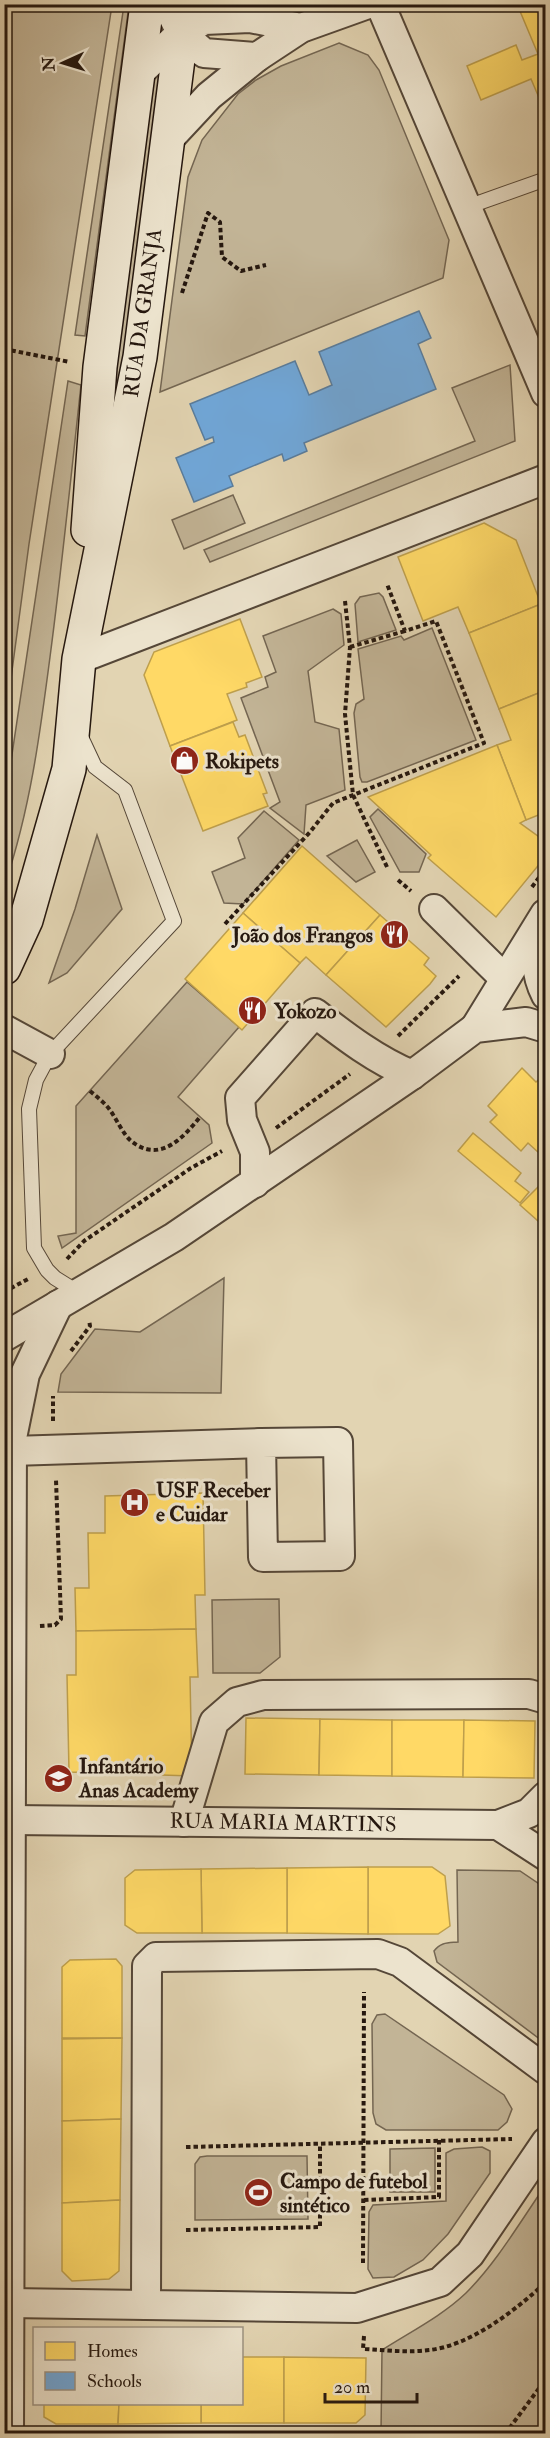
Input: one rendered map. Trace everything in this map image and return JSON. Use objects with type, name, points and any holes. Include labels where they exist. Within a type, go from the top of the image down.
[{"type":"main road","name":"RUA DA GRANJA","points":[[87,619],[86,556],[100,368],[147,4]]},
{"type":"main road","name":"RUA DA GRANJA","points":[[4,968],[26,920],[69,769],[79,659],[140,357],[167,141],[178,14]]},
{"type":"street","points":[[167,141],[209,96],[257,57],[301,28],[368,4]]},
{"type":"street","points":[[380,4],[467,207],[539,355],[546,393]]},
{"type":"street","points":[[178,14],[204,20],[241,11],[301,28]]},
{"type":"street","points":[[139,73],[178,14]]},
{"type":"street","points":[[178,14],[204,53],[257,57]]},
{"type":"street","points":[[79,659],[543,486]]},
{"type":"street","points":[[434,909],[504,978]]},
{"type":"street","points":[[4,1337],[174,1237],[255,1184],[412,1075],[475,1028],[504,978],[546,914]]},
{"type":"street","points":[[546,914],[537,940],[537,967],[546,994]]},
{"type":"street","points":[[255,1184],[255,1152],[242,1120],[240,1098],[315,1013],[349,1040],[390,1066],[412,1075]]},
{"type":"street","points":[[475,1028],[526,1022],[546,1028]]},
{"type":"street","points":[[4,1029],[50,1054]]},
{"type":"street","points":[[7,2426],[11,1820],[8,1594],[9,1438],[25,1374],[69,1299]]},
{"type":"street","points":[[9,1438],[261,1443],[338,1442],[340,1556],[263,1557],[261,1443]]},
{"type":"street","points":[[184,1822],[214,1722],[237,1702],[263,1695],[529,1694],[546,1699]]},
{"type":"street","points":[[498,1825],[529,1813],[546,1796]]},
{"type":"street","name":"RUA MARIA MARTINS","points":[[11,1820],[498,1825]]},
{"type":"street","points":[[498,1825],[546,1856]]},
{"type":"street","points":[[146,2305],[147,1966],[156,1957],[378,1954],[400,1962],[546,2070]]},
{"type":"street","points":[[9,2303],[357,2308],[440,2282],[470,2254],[546,2142]]},
{"type":"lane","points":[[467,207],[546,179]]},
{"type":"lane","points":[[69,1299],[34,1248],[29,1109],[36,1080],[50,1054],[174,921],[124,790],[95,767],[74,722]]},
{"type":"path","points":[[177,301],[186,286],[208,213],[220,222],[222,257],[241,271],[266,265]]},
{"type":"path","points":[[4,349],[100,368]]},
{"type":"path","points":[[387,584],[405,631]]},
{"type":"path","points":[[345,601],[351,647],[345,714],[353,795],[387,867]]},
{"type":"path","points":[[225,924],[310,832],[333,803],[484,743],[436,621],[351,647]]},
{"type":"path","points":[[398,880],[411,892]]},
{"type":"path","points":[[57,1264],[67,1259],[84,1241],[191,1168],[216,1153],[272,1131],[351,1074]]},
{"type":"path","points":[[90,1091],[108,1108],[131,1141],[150,1149],[167,1148],[178,1142],[200,1117]]},
{"type":"path","points":[[4,1292],[33,1277]]},
{"type":"path","points":[[69,1354],[90,1326],[89,1320]]},
{"type":"path","points":[[53,1389],[53,1426]]},
{"type":"path","points":[[36,1626],[55,1625],[61,1619],[56,1476]]},
{"type":"path","points":[[363,2263],[364,1992]]},
{"type":"path","points":[[186,2147],[512,2139]]},
{"type":"path","points":[[364,2200],[439,2197],[439,2140]]},
{"type":"path","points":[[186,2230],[320,2227],[320,2144]]},
{"type":"path","points":[[364,2331],[363,2349],[430,2350],[468,2338],[525,2301],[546,2282]]},
{"type":"path","points":[[505,2433],[546,2379]]},
{"type":"shaded area","points":[[5,4],[112,5],[29,544],[5,723]]},
{"type":"shaded area","points":[[124,5],[129,5],[85,336],[75,335]]},
{"type":"shaded area","points":[[339,43],[368,55],[379,70],[449,240],[443,278],[160,392],[188,177],[202,140],[238,94],[256,80],[281,66]]},
{"type":"shaded area","points":[[161,64],[150,190],[115,408],[110,382],[150,79]]},
{"type":"shaded area","points":[[510,365],[515,441],[210,562],[204,550],[475,441],[452,388]]},
{"type":"shaded area","points":[[68,381],[81,385],[54,623],[33,772],[14,856],[5,884],[5,801]]},
{"type":"shaded area","points":[[233,495],[245,523],[184,549],[172,520]]},
{"type":"shaded area","points":[[379,593],[383,597],[396,630],[358,642],[355,604],[360,597]]},
{"type":"shaded area","points":[[333,609],[341,614],[344,645],[308,671],[315,722],[339,729],[345,790],[306,805],[304,834],[270,808],[280,802],[241,698],[268,687],[265,677],[276,672],[263,636]]},
{"type":"shaded area","points":[[432,628],[476,740],[362,782],[354,713],[356,704],[364,699],[358,649],[401,636],[404,640]]},
{"type":"shaded area","points":[[378,809],[426,854],[419,872],[400,872],[370,817]]},
{"type":"shaded area","points":[[264,811],[299,840],[243,904],[224,903],[212,872],[245,858],[238,838]]},
{"type":"shaded area","points":[[97,835],[122,909],[67,973],[49,983],[75,909]]},
{"type":"shaded area","points":[[357,840],[375,872],[356,882],[327,856]]},
{"type":"shaded area","points":[[187,982],[239,1027],[178,1097],[209,1125],[212,1143],[62,1248],[58,1236],[76,1233],[76,1106]]},
{"type":"shaded area","points":[[224,1278],[221,1393],[58,1392],[61,1374],[95,1329],[140,1332]]},
{"type":"shaded area","points":[[279,1599],[280,1657],[260,1673],[213,1673],[212,1600]]},
{"type":"shaded area","points":[[457,1870],[520,1871],[545,1888],[545,2043],[437,1962],[434,1951],[439,1946],[458,1942]]},
{"type":"shaded area","points":[[385,2014],[504,2095],[512,2109],[507,2122],[498,2130],[386,2130],[376,2124],[373,2113],[372,2024],[377,2015]]},
{"type":"shaded area","points":[[482,2147],[490,2151],[490,2173],[448,2234],[423,2260],[394,2277],[373,2278],[368,2269],[369,2212],[373,2205],[446,2201],[446,2153],[454,2149]]},
{"type":"shaded area","points":[[435,2148],[435,2192],[390,2192],[390,2149]]},
{"type":"shaded area","name":"Campo de futebol sintético","points":[[307,2156],[308,2219],[195,2220],[195,2164],[200,2157]]},
{"type":"shaded area","points":[[545,2186],[545,2433],[381,2433],[382,2350],[436,2316],[466,2293],[498,2255]]},
{"type":"building: Homes","points":[[517,4],[546,4],[546,114],[531,79],[481,100],[467,66],[516,45],[522,60],[538,54]]},
{"type":"building: Homes","points":[[484,523],[516,540],[541,604],[469,633],[458,607],[423,621],[398,557]]},
{"type":"building: Homes","points":[[541,604],[546,615],[546,690],[499,709],[469,633]]},
{"type":"building: Homes","points":[[240,619],[262,677],[246,683],[247,687],[227,694],[237,720],[170,746],[144,675],[154,652]]},
{"type":"building: Homes","points":[[546,690],[546,812],[526,820],[497,745],[511,740],[499,709]]},
{"type":"building: Homes","points":[[233,722],[239,737],[245,735],[267,793],[263,794],[268,806],[203,831],[170,746]]},
{"type":"building: Homes","points":[[497,745],[526,820],[520,823],[546,842],[546,856],[496,917],[428,858],[431,855],[368,797]]},
{"type":"building: Homes","points":[[302,846],[380,915],[326,975],[306,957],[300,963],[243,913]]},
{"type":"building: Homes","points":[[243,913],[300,963],[242,1030],[185,979]]},
{"type":"building: Homes","points":[[380,915],[429,958],[424,965],[436,976],[386,1027],[326,975]]},
{"type":"building: Homes","points":[[522,1068],[536,1082],[546,1073],[546,1146],[539,1153],[528,1143],[521,1151],[490,1122],[497,1115],[488,1106]]},
{"type":"building: Homes","points":[[473,1133],[521,1173],[515,1181],[529,1192],[520,1203],[458,1151]]},
{"type":"building: Homes","points":[[538,1187],[546,1194],[546,1228],[520,1205]]},
{"type":"building: Homes","points":[[203,1493],[205,1595],[195,1595],[196,1629],[76,1631],[75,1588],[89,1588],[88,1533],[105,1533],[105,1496]]},
{"type":"building: Homes","points":[[196,1629],[198,1677],[190,1677],[192,1776],[69,1772],[67,1675],[76,1675],[76,1631]]},
{"type":"building: Homes","points":[[246,1718],[320,1719],[319,1775],[245,1774]]},
{"type":"building: Homes","points":[[320,1719],[392,1720],[392,1776],[319,1775]]},
{"type":"building: Homes","points":[[392,1720],[464,1720],[463,1777],[392,1776]]},
{"type":"building: Homes","points":[[464,1720],[535,1721],[534,1778],[463,1777]]},
{"type":"building: Homes","points":[[368,1867],[432,1867],[445,1876],[450,1926],[438,1934],[368,1934]]},
{"type":"building: Homes","points":[[368,1867],[368,1934],[287,1933],[287,1868]]},
{"type":"building: Homes","points":[[287,1868],[287,1933],[202,1933],[201,1869]]},
{"type":"building: Homes","points":[[201,1869],[202,1933],[137,1933],[125,1925],[125,1878],[135,1870]]},
{"type":"building: Homes","points":[[116,1959],[122,1966],[122,2038],[62,2038],[62,1967],[70,1960]]},
{"type":"building: Homes","points":[[122,2038],[121,2119],[62,2121],[62,2039]]},
{"type":"building: Homes","points":[[121,2119],[120,2200],[62,2203],[62,2121]]},
{"type":"building: Homes","points":[[120,2200],[119,2271],[109,2279],[72,2281],[62,2271],[62,2203]]},
{"type":"building: Homes","points":[[243,2357],[284,2357],[284,2423],[201,2423],[201,2405],[243,2405]]},
{"type":"building: Homes","points":[[284,2357],[366,2358],[365,2415],[356,2423],[284,2423]]},
{"type":"building: Homes","points":[[44,2405],[119,2405],[118,2424],[56,2424],[44,2417]]},
{"type":"building: Homes","points":[[119,2405],[201,2405],[201,2423],[118,2424]]},
{"type":"building: Schools","points":[[419,311],[431,338],[418,344],[436,389],[304,443],[307,451],[284,461],[282,454],[229,476],[233,486],[194,502],[176,458],[214,442],[213,437],[205,440],[190,404],[295,361],[309,395],[332,385],[319,352]]},
{"type":"place","name":"Rokipets","points":[[184,761]]},
{"type":"place","name":"João dos Frangos","points":[[394,935]]},
{"type":"place","name":"Yokozo","points":[[253,1011]]},
{"type":"place","name":"USF Receber e Cuidar","points":[[135,1502]]},
{"type":"place","name":"Infantário Anas Academy","points":[[58,1778]]},
{"type":"place","name":"Campo de futebol sintético","points":[[259,2193]]}]
